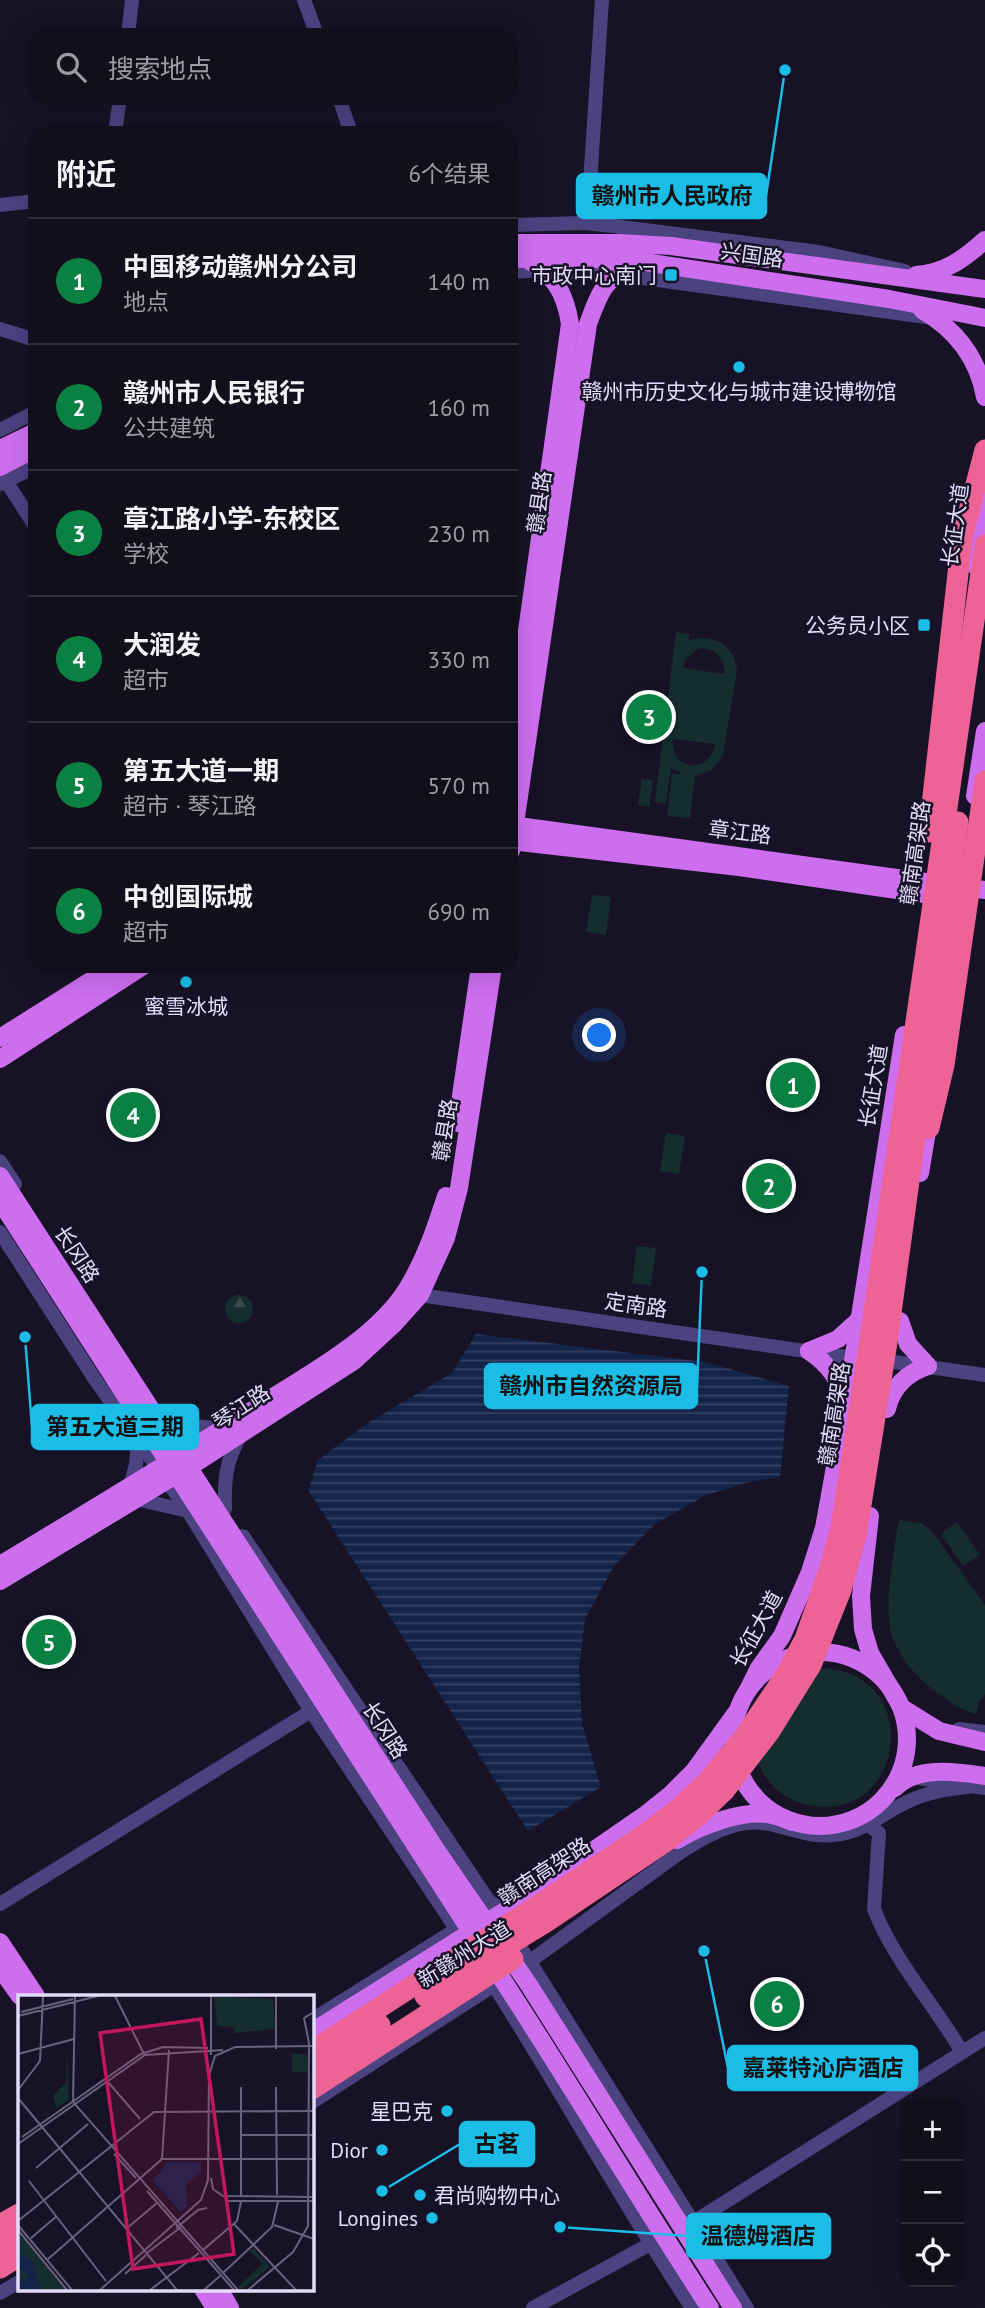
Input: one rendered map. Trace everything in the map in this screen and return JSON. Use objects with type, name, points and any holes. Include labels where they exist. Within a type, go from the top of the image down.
[{"type":"highway","points":[[906,1086],[927,847],[962,538],[985,450]]},
{"type":"highway","name":"赣南高架路","points":[[313,2050],[481,1923],[644,1835],[676,1811],[708,1782],[756,1721],[805,1639],[832,1562],[841,1527],[985,545]]},
{"type":"highway","name":"赣南高架路","points":[[313,2068],[443,1984],[546,1922],[665,1842],[724,1791],[770,1731],[811,1665],[828,1627],[856,1536],[903,1228],[985,616]]},
{"type":"highway","points":[[903,1228],[944,1065],[985,781]]},
{"type":"highway","points":[[313,2088],[542,1940],[665,1842]]},
{"type":"highway","points":[[313,2041],[481,1923]]},
{"type":"highway","points":[[0,2226],[18,2216]]},
{"type":"highway","points":[[0,2246],[18,2235]]},
{"type":"highway","points":[[0,2267],[18,2257]]},
{"type":"main road","points":[[891,277],[950,267],[985,240]]},
{"type":"main road","name":"兴国路","points":[[518,243],[671,246],[985,288]]},
{"type":"main road","name":"兴国路","points":[[518,259],[575,258],[635,262],[889,299],[985,319]]},
{"type":"main road","name":"赣县路","points":[[518,259],[545,270],[561,289],[568,307],[570,324],[518,695]]},
{"type":"main road","name":"赣县路","points":[[518,796],[588,324],[598,296],[614,274],[635,262]]},
{"type":"main road","points":[[889,299],[913,305],[936,318],[956,336],[971,356],[985,397]]},
{"type":"main road","points":[[0,449],[28,435]]},
{"type":"main road","points":[[2,477],[28,455]]},
{"type":"main road","name":"长征大道","points":[[749,1688],[782,1636],[810,1573],[824,1528],[846,1406],[927,888],[985,474]]},
{"type":"main road","points":[[985,731],[864,1557],[861,1596],[866,1644],[902,1708],[926,1724],[953,1735],[985,1742]]},
{"type":"main road","name":"章江路","points":[[518,838],[961,892]]},
{"type":"main road","points":[[961,892],[985,890]]},
{"type":"main road","points":[[961,892],[985,901]]},
{"type":"main road","points":[[0,1038],[103,973]]},
{"type":"main road","points":[[0,1059],[132,973]]},
{"type":"main road","name":"赣县路","points":[[413,1292],[448,1189],[479,973]]},
{"type":"main road","name":"赣县路","points":[[413,1292],[446,1238],[460,1188],[492,973]]},
{"type":"main road","name":"长冈路","points":[[0,1176],[178,1466]]},
{"type":"main road","name":"长冈路","points":[[0,1201],[481,1923],[664,2238],[710,2308]]},
{"type":"main road","name":"琴江路","points":[[178,1466],[222,1429],[348,1349],[413,1292]]},
{"type":"main road","name":"琴江路","points":[[0,1581],[133,1493],[178,1466],[241,1434],[354,1361],[394,1324],[413,1292]]},
{"type":"main road","points":[[846,1406],[836,1377],[809,1351],[838,1339],[859,1320]]},
{"type":"main road","points":[[887,1409],[891,1395],[899,1383],[910,1374],[928,1366],[908,1344],[900,1321]]},
{"type":"main road","name":"琴江路","points":[[0,1564],[133,1493]]},
{"type":"main road","points":[[879,1805],[899,1778],[908,1746],[904,1714],[893,1691],[864,1664],[849,1657],[818,1652],[794,1656],[772,1666],[749,1688],[737,1711],[733,1745],[735,1762],[742,1778],[763,1805],[793,1822],[827,1827],[864,1821],[879,1805],[901,1781],[913,1777],[952,1773],[981,1784]]},
{"type":"main road","name":"新赣州大道","points":[[313,2031],[645,1815],[670,1795],[699,1765],[737,1711]]},
{"type":"main road","name":"新赣州大道","points":[[313,2079],[506,1966],[670,1845],[696,1830],[725,1820],[755,1815],[771,1814],[793,1822]]},
{"type":"main road","points":[[0,1942],[35,1995]]},
{"type":"main road","name":"长冈路","points":[[506,1966],[733,2308]]},
{"type":"main road","points":[[0,1968],[19,1995]]},
{"type":"main road","points":[[0,2274],[18,2264]]},
{"type":"main road","points":[[204,2290],[215,2308]]},
{"type":"main road","points":[[220,2290],[230,2308]]},
{"type":"street","points":[[129,28],[132,0]]},
{"type":"street","points":[[304,0],[314,28]]},
{"type":"street","points":[[602,0],[589,199],[591,212],[601,221],[613,226]]},
{"type":"street","points":[[116,126],[119,105]]},
{"type":"street","points":[[341,105],[349,126]]},
{"type":"street","points":[[566,224],[584,211],[589,199]]},
{"type":"street","points":[[0,205],[28,202]]},
{"type":"street","points":[[518,225],[613,226],[819,252],[985,288]]},
{"type":"street","points":[[518,272],[545,270],[614,274],[936,318],[985,319]]},
{"type":"street","points":[[0,329],[28,338]]},
{"type":"street","points":[[0,430],[28,416]]},
{"type":"street","points":[[28,469],[2,477],[28,516]]},
{"type":"street","points":[[0,1161],[160,1412],[178,1466],[188,1511],[311,1711],[481,1923]]},
{"type":"street","points":[[0,1232],[94,1378],[138,1437],[178,1466],[225,1509],[506,1966],[692,2223],[747,2308]]},
{"type":"street","name":"定南路","points":[[413,1292],[985,1376]]},
{"type":"street","points":[[160,1412],[195,1426],[222,1429]]},
{"type":"street","points":[[225,1509],[224,1478],[232,1451],[241,1434]]},
{"type":"street","points":[[138,1437],[133,1493],[188,1511]]},
{"type":"street","points":[[0,1904],[311,1711]]},
{"type":"street","points":[[926,1724],[985,1732]]},
{"type":"street","points":[[313,2101],[506,1966],[694,1844],[727,1829],[759,1823],[797,1833],[824,1835],[853,1831],[864,1821],[916,1797],[935,1791],[981,1784]]},
{"type":"street","points":[[864,1821],[879,1833],[874,1909],[877,1919],[893,1948],[962,2052]]},
{"type":"street","points":[[313,2019],[481,1923]]},
{"type":"street","points":[[506,1966],[549,2072],[650,2244],[692,2308]]},
{"type":"street","points":[[692,2223],[985,2038]]},
{"type":"street","points":[[0,2215],[18,2204]]},
{"type":"street","points":[[533,2308],[650,2244]]},
{"type":"street","points":[[0,2294],[18,2283]]},
{"type":"green space","points":[[676,632],[689,634],[689,640],[714,640],[732,654],[737,671],[723,756],[712,770],[695,776],[690,818],[667,816],[672,774],[683,774],[671,768],[666,804],[655,802]],"holes":[[[698,649],[718,654],[725,674],[683,668],[686,659]],[[673,739],[715,744],[715,745],[705,762],[690,765],[677,757]]]},
{"type":"green space","points":[[642,779],[653,780],[649,807],[638,805]]},
{"type":"green space","points":[[592,895],[611,897],[606,935],[586,932]]},
{"type":"green space","points":[[666,1133],[685,1136],[679,1174],[660,1171]]},
{"type":"green space","points":[[637,1246],[656,1248],[651,1286],[632,1283]]},
{"type":"green space","points":[[239,1295],[249,1299],[253,1309],[249,1319],[239,1323],[229,1319],[225,1309],[229,1299]]},
{"type":"green space","points":[[901,1520],[921,1523],[931,1530],[985,1605],[985,1694],[979,1702],[976,1714],[957,1706],[925,1683],[905,1661],[892,1636],[889,1596],[898,1523]]},
{"type":"green space","points":[[957,1522],[980,1555],[963,1566],[941,1534]]},
{"type":"green space","points":[[820,1668],[854,1676],[877,1693],[889,1718],[891,1745],[883,1771],[867,1792],[842,1805],[809,1805],[792,1800],[772,1785],[758,1763]]},
{"type":"water","points":[[476,1334],[705,1362],[789,1386],[780,1477],[749,1482],[704,1496],[655,1524],[614,1566],[585,1619],[579,1667],[582,1724],[601,1787],[528,1831],[308,1490],[318,1460],[368,1423],[452,1373]]},
{"type":"place","name":"赣州市人民政府","points":[[785,70]]},
{"type":"place","name":"市政中心南门","points":[[671,275]]},
{"type":"place","name":"赣州市历史文化与城市建设博物馆","points":[[739,367]]},
{"type":"place","name":"公务员小区","points":[[924,625]]},
{"type":"place","name":"章江路小学-东校区","points":[[649,717]]},
{"type":"place","name":"蜜雪冰城","points":[[186,982]]},
{"type":"place","name":"中国移动赣州分公司","points":[[793,1085]]},
{"type":"place","name":"大润发","points":[[133,1115]]},
{"type":"place","name":"赣州市人民银行","points":[[769,1186]]},
{"type":"place","name":"赣州市自然资源局","points":[[702,1272]]},
{"type":"place","name":"第五大道三期","points":[[25,1337]]},
{"type":"place","name":"第五大道一期","points":[[49,1642]]},
{"type":"place","name":"嘉莱特沁庐酒店","points":[[704,1951]]},
{"type":"place","name":"中创国际城","points":[[777,2004]]},
{"type":"place","name":"星巴克","points":[[447,2111]]},
{"type":"place","name":"Dior","points":[[382,2150]]},
{"type":"place","name":"古茗","points":[[382,2191]]},
{"type":"place","name":"君尚购物中心","points":[[420,2195]]},
{"type":"place","name":"Longines","points":[[432,2218]]},
{"type":"place","name":"温德姆酒店","points":[[560,2227]]}]
